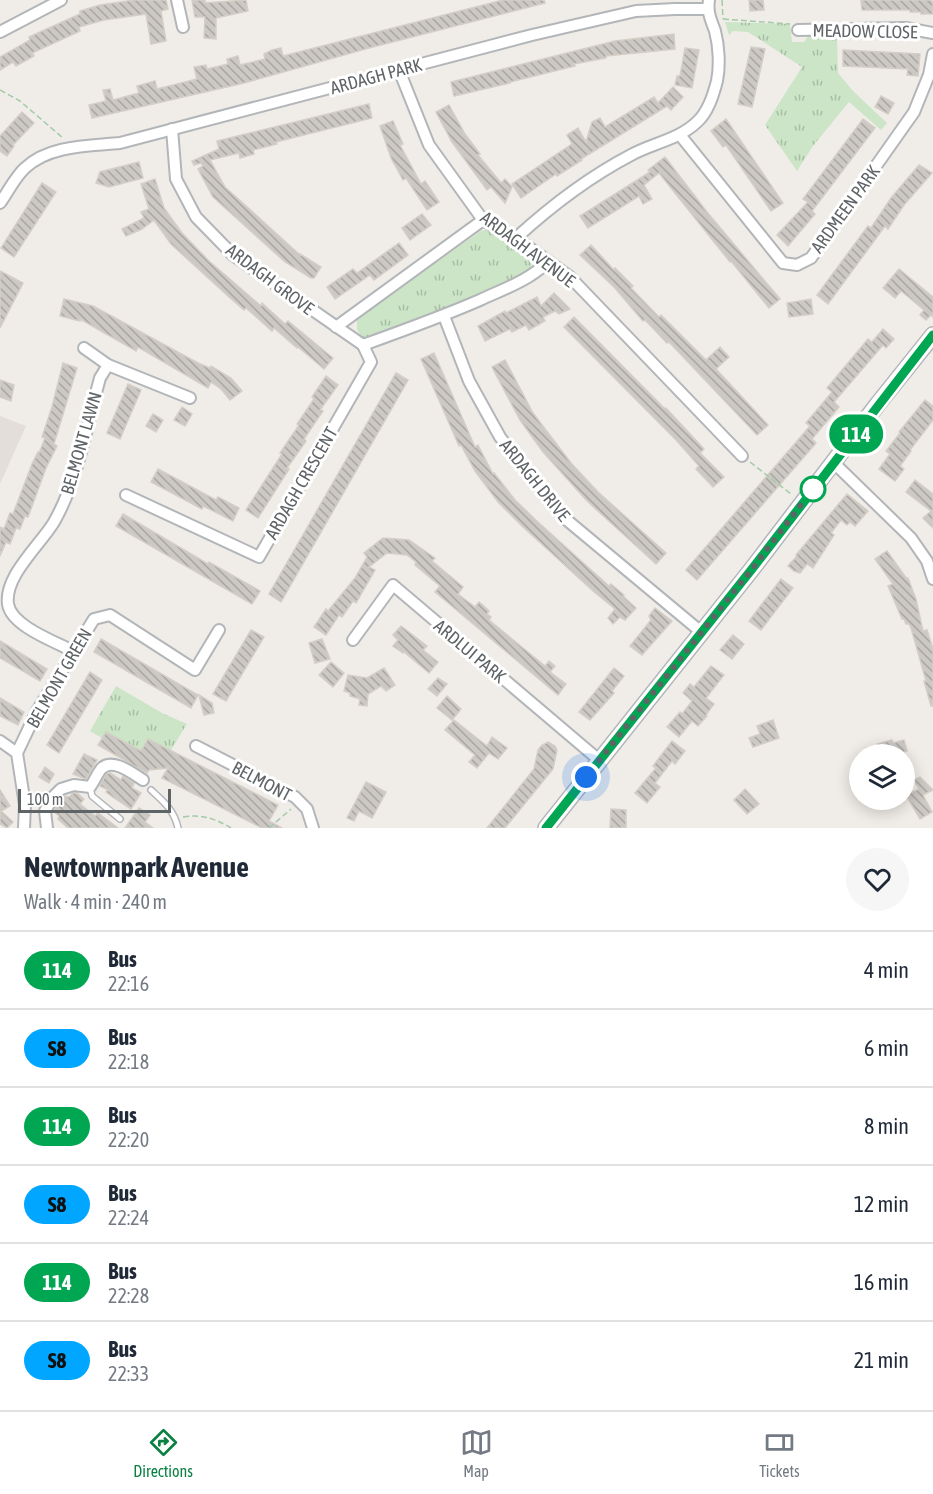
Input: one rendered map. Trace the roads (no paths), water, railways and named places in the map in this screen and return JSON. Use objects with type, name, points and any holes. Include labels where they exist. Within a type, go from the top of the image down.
[{"type":"main road","points":[[546,828],[752,569],[877,405],[932,339]]},
{"type":"street","points":[[0,33],[51,3],[61,0]]},
{"type":"street","points":[[177,0],[183,27]]},
{"type":"street","points":[[516,238],[552,205],[632,154],[680,135],[699,121],[709,106],[717,80],[719,58],[709,9]]},
{"type":"street","name":"ARDAGH PARK","points":[[0,203],[24,168],[46,154],[72,148],[120,143],[532,35],[636,12],[709,9]]},
{"type":"street","name":"MEADOW CLOSE","points":[[798,30],[906,28],[933,33]]},
{"type":"street","name":"ARDMEEN PARK","points":[[680,135],[783,262],[797,265],[811,258],[914,112],[929,75],[933,54]]},
{"type":"street","name":"ARDAGH AVENUE","points":[[399,70],[429,145],[483,220],[516,238],[570,277],[742,456]]},
{"type":"street","name":"ARDAGH GROVE","points":[[172,129],[176,179],[195,217],[233,255],[363,345]]},
{"type":"street","points":[[336,327],[483,220]]},
{"type":"street","points":[[363,345],[444,316],[531,277],[548,262]]},
{"type":"street","name":"ARDAGH DRIVE","points":[[444,316],[470,381],[500,437],[562,516],[700,632]]},
{"type":"street","name":"ARDAGH CRESCENT","points":[[126,495],[259,556],[371,362],[363,345]]},
{"type":"street","points":[[84,348],[108,365],[190,398]]},
{"type":"street","name":"BELMONT LAWN","points":[[73,651],[21,624],[8,603],[11,587],[21,567],[54,523],[69,491],[100,378],[108,365]]},
{"type":"street","points":[[834,463],[911,538],[927,561],[933,579]]},
{"type":"street","name":"ARDLUI PARK","points":[[352,640],[393,585],[599,760]]},
{"type":"street","name":"BELMONT GREEN","points":[[17,753],[37,711],[94,620],[111,615],[195,670],[219,630]]},
{"type":"street","points":[[0,741],[17,753],[25,805],[24,828]]},
{"type":"street","name":"BELMONT","points":[[196,746],[299,801],[307,809],[313,828]]},
{"type":"street","points":[[48,828],[45,811],[53,797],[61,789],[74,784],[90,787],[102,768],[110,765],[123,768],[143,780]]},
{"type":"lane","points":[[90,787],[92,796],[120,819]]},
{"type":"lane","points":[[151,790],[169,806],[176,818],[178,828]]}]
